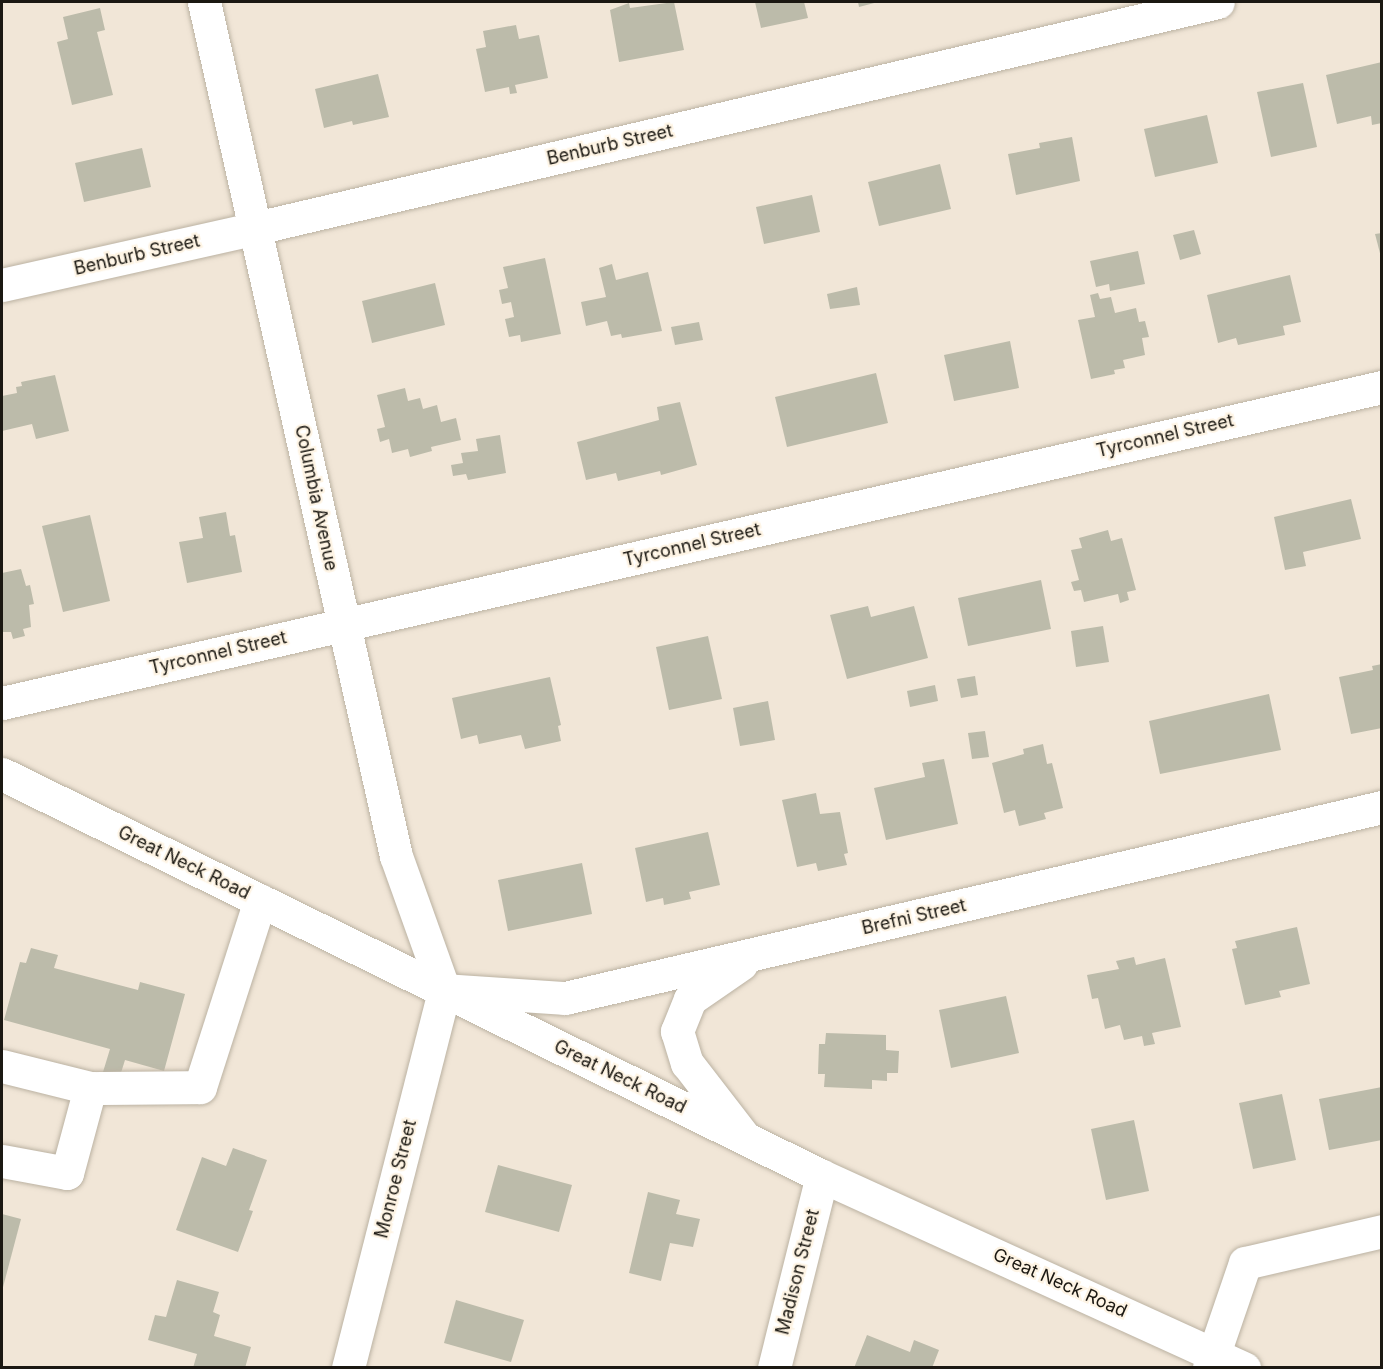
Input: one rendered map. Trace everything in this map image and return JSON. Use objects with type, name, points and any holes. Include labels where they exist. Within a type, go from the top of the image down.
[{"type":"street","name":"Columbia Avenue","points":[[204,2],[396,856],[444,990]]},
{"type":"street","name":"Benburb Street","points":[[2,285],[256,228],[1218,2]]},
{"type":"street","name":"Tyrconnel Street","points":[[2,703],[1382,387]]},
{"type":"street","name":"Great Neck Road","points":[[2,774],[822,1176],[1212,1360],[1244,1368]]},
{"type":"street","name":"Brefni Street","points":[[444,990],[565,998],[1382,807]]},
{"type":"street","points":[[2,1066],[90,1088],[200,1088],[260,900]]},
{"type":"street","points":[[744,1137],[687,1063],[677,1031],[690,999],[757,953]]},
{"type":"street","name":"Monroe Street","points":[[348,1368],[444,990]]},
{"type":"street","points":[[2,1161],[67,1173],[90,1088]]},
{"type":"street","name":"Madison Street","points":[[774,1368],[822,1176]]},
{"type":"street","points":[[1212,1360],[1245,1263],[1382,1231]]},
{"type":"building","points":[[674,2],[684,50],[619,62],[610,10],[629,3],[630,8]]},
{"type":"building","points":[[755,2],[804,2],[808,18],[761,28]]},
{"type":"building","points":[[858,2],[878,2],[859,7]]},
{"type":"building","points":[[100,8],[105,30],[97,32],[113,95],[72,105],[57,42],[68,39],[63,17]]},
{"type":"building","points":[[516,25],[519,39],[539,35],[548,78],[515,85],[517,93],[510,94],[509,87],[485,92],[476,49],[486,47],[483,31]]},
{"type":"building","points":[[1382,62],[1382,123],[1372,125],[1371,116],[1337,124],[1326,75]]},
{"type":"building","points":[[378,74],[389,117],[353,125],[352,121],[324,128],[315,89]]},
{"type":"building","points":[[1303,83],[1317,147],[1271,157],[1257,92]]},
{"type":"building","points":[[1207,115],[1218,163],[1155,177],[1144,129]]},
{"type":"building","points":[[1072,137],[1080,181],[1016,195],[1008,154],[1040,148],[1039,143]]},
{"type":"building","points":[[142,148],[151,187],[84,202],[75,163]]},
{"type":"building","points":[[940,164],[951,209],[879,226],[868,182]]},
{"type":"building","points":[[812,195],[820,232],[764,244],[756,207]]},
{"type":"building","points":[[1194,230],[1201,254],[1180,260],[1173,235]]},
{"type":"building","points":[[1382,233],[1382,257],[1381,257],[1375,234]]},
{"type":"building","points":[[1138,251],[1145,284],[1110,291],[1109,284],[1096,287],[1090,261]]},
{"type":"building","points":[[545,258],[561,334],[521,342],[520,335],[509,337],[505,319],[514,317],[511,302],[502,304],[499,290],[508,288],[503,267]]},
{"type":"building","points":[[612,264],[616,280],[648,272],[662,331],[622,338],[621,334],[611,336],[607,321],[586,326],[581,302],[606,297],[599,268]]},
{"type":"building","points":[[1290,275],[1301,322],[1283,326],[1285,335],[1238,345],[1236,338],[1218,343],[1207,295]]},
{"type":"building","points":[[435,283],[445,325],[372,343],[362,301]]},
{"type":"building","points":[[857,287],[860,305],[830,309],[827,294]]},
{"type":"building","points":[[1098,293],[1100,299],[1111,297],[1115,313],[1136,308],[1139,322],[1145,321],[1149,337],[1142,338],[1145,355],[1123,360],[1125,368],[1114,370],[1115,374],[1091,379],[1078,320],[1095,317],[1090,295]]},
{"type":"building","points":[[699,322],[703,340],[675,345],[671,327]]},
{"type":"building","points":[[1010,341],[1019,388],[954,401],[944,355]]},
{"type":"building","points":[[876,373],[888,423],[787,447],[775,397]]},
{"type":"building","points":[[55,375],[69,431],[36,439],[32,424],[2,431],[2,396],[17,393],[16,387],[22,386],[21,382]]},
{"type":"building","points":[[405,388],[408,401],[420,398],[423,409],[437,405],[441,422],[456,418],[461,440],[431,447],[432,451],[410,457],[408,449],[392,453],[389,439],[380,442],[377,429],[385,427],[377,395]]},
{"type":"building","points":[[680,402],[697,465],[661,475],[660,471],[618,481],[616,473],[586,480],[577,442],[659,420],[657,407]]},
{"type":"building","points":[[500,435],[506,473],[468,480],[466,474],[453,476],[451,465],[463,463],[461,453],[478,451],[476,439]]},
{"type":"building","points":[[1351,499],[1361,539],[1303,552],[1306,566],[1285,570],[1274,517]]},
{"type":"building","points":[[226,512],[230,536],[235,535],[242,572],[187,583],[179,542],[203,538],[199,517]]},
{"type":"building","points":[[90,515],[110,601],[63,612],[42,526]]},
{"type":"building","points":[[1108,530],[1111,541],[1122,538],[1136,590],[1127,592],[1129,600],[1120,603],[1118,594],[1084,602],[1081,590],[1074,591],[1071,582],[1079,580],[1071,550],[1082,548],[1079,538]]},
{"type":"building","points":[[21,569],[26,586],[30,585],[34,604],[29,605],[31,627],[23,629],[25,636],[13,639],[11,632],[2,632],[2,573]]},
{"type":"building","points":[[1041,580],[1051,629],[968,646],[958,598]]},
{"type":"building","points":[[868,606],[871,617],[914,606],[928,658],[847,679],[830,615]]},
{"type":"building","points":[[1103,626],[1109,662],[1076,667],[1071,631]]},
{"type":"building","points":[[708,636],[722,699],[669,710],[656,647]]},
{"type":"building","points":[[1382,664],[1382,728],[1351,734],[1339,677],[1373,670],[1372,666]]},
{"type":"building","points":[[975,676],[978,695],[961,698],[957,679]]},
{"type":"building","points":[[550,677],[561,725],[558,726],[561,741],[525,749],[521,735],[479,744],[477,735],[461,739],[452,698]]},
{"type":"building","points":[[935,685],[938,701],[910,707],[907,691]]},
{"type":"building","points":[[1269,694],[1281,750],[1160,774],[1149,721]]},
{"type":"building","points":[[768,701],[775,740],[740,746],[733,708]]},
{"type":"building","points":[[985,731],[989,757],[972,759],[968,733]]},
{"type":"building","points":[[1043,744],[1047,764],[1052,763],[1063,808],[1044,813],[1046,819],[1019,826],[1015,810],[1004,813],[992,763],[1024,754],[1023,749]]},
{"type":"building","points":[[944,759],[958,824],[886,840],[874,788],[925,777],[922,763]]},
{"type":"building","points":[[816,793],[820,814],[840,812],[848,853],[844,854],[847,865],[818,871],[816,863],[797,867],[782,800]]},
{"type":"building","points":[[708,832],[720,885],[689,892],[691,899],[664,905],[663,898],[646,902],[635,848]]},
{"type":"building","points":[[582,863],[592,914],[508,931],[498,880]]},
{"type":"building","points":[[1297,927],[1310,984],[1279,991],[1281,997],[1245,1005],[1232,949],[1237,948],[1235,941]]},
{"type":"building","points":[[31,948],[58,955],[54,968],[138,990],[140,982],[185,994],[164,1071],[125,1060],[120,1076],[103,1072],[110,1049],[4,1020],[20,962],[26,963]]},
{"type":"building","points":[[1134,957],[1136,965],[1165,958],[1181,1027],[1152,1033],[1155,1044],[1144,1046],[1142,1036],[1124,1040],[1120,1025],[1105,1029],[1098,998],[1092,999],[1087,975],[1119,969],[1116,961]]},
{"type":"building","points":[[1006,996],[1019,1053],[951,1068],[939,1010]]},
{"type":"building","points":[[826,1033],[886,1035],[886,1050],[899,1051],[898,1073],[887,1073],[887,1081],[872,1080],[872,1089],[824,1087],[825,1074],[818,1074],[819,1044],[825,1044]]},
{"type":"building","points":[[1382,1087],[1382,1140],[1329,1150],[1319,1099]]},
{"type":"building","points":[[1282,1094],[1296,1160],[1253,1169],[1239,1103]]},
{"type":"building","points":[[1134,1120],[1149,1191],[1106,1200],[1091,1129]]},
{"type":"building","points":[[233,1148],[267,1160],[249,1210],[253,1211],[238,1252],[176,1230],[202,1157],[226,1166]]},
{"type":"building","points":[[498,1165],[572,1185],[559,1232],[485,1212]]},
{"type":"building","points":[[648,1192],[680,1200],[676,1214],[700,1219],[693,1247],[670,1243],[661,1281],[629,1273]]},
{"type":"building","points":[[2,1214],[21,1219],[2,1291]]},
{"type":"building","points":[[177,1280],[219,1292],[213,1312],[220,1315],[214,1336],[251,1347],[245,1368],[193,1368],[197,1354],[148,1340],[155,1315],[166,1317]]},
{"type":"building","points":[[456,1300],[524,1320],[511,1362],[444,1343]]},
{"type":"building","points":[[867,1335],[910,1352],[914,1340],[939,1350],[932,1368],[854,1368]]}]
